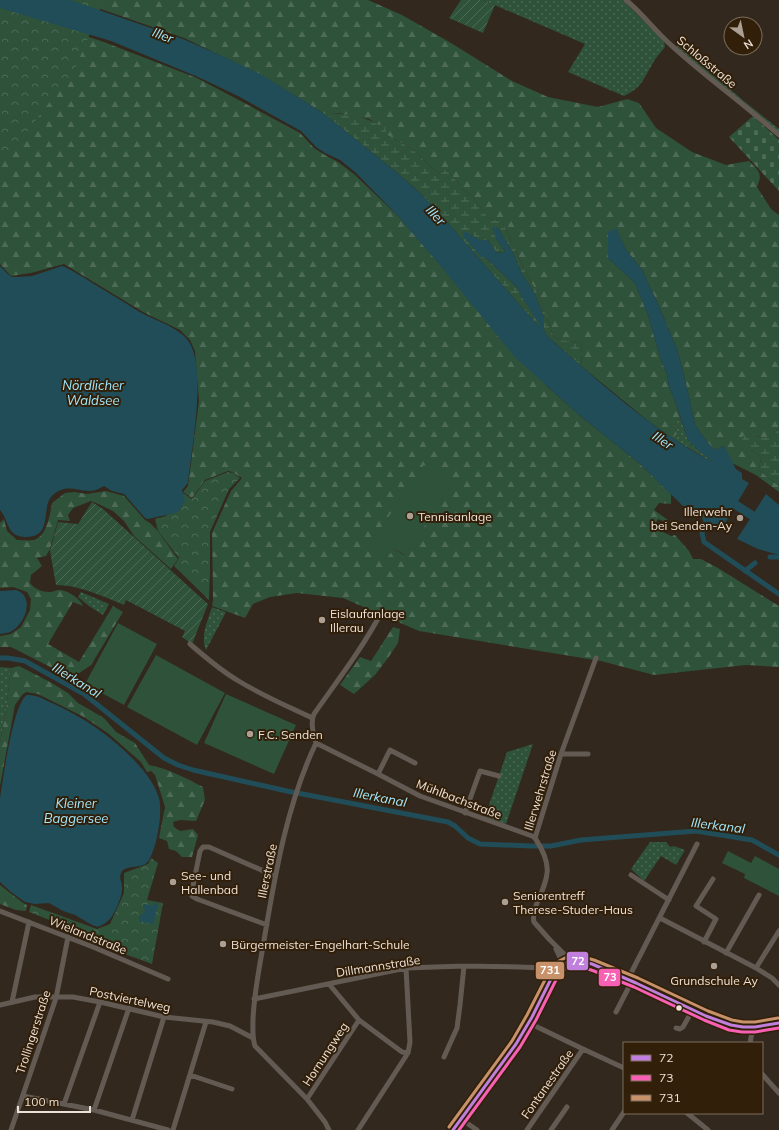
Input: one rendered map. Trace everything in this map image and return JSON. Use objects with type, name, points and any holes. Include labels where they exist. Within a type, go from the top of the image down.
[{"type":"main road","points":[[453,1130],[499,1069],[529,1023],[554,971],[563,964],[571,961],[590,964],[630,980],[718,1021],[742,1027],[754,1027],[779,1023]]},
{"type":"street","name":"Schloßstraße","points":[[626,0],[636,8],[670,45],[779,135]]},
{"type":"street","points":[[316,743],[312,728],[312,718],[314,714],[347,668],[381,613]]},
{"type":"street","points":[[190,644],[211,662],[236,680],[312,718]]},
{"type":"street","name":"Illerwehrstraße","points":[[571,961],[536,925],[533,919],[534,910],[546,884],[548,873],[546,860],[542,850],[535,840],[561,754],[596,658]]},
{"type":"street","name":"Mühlbachstraße","points":[[316,743],[420,796],[532,836],[535,840]]},
{"type":"street","name":"Illerstraße","points":[[252,1038],[254,999],[275,876],[294,801],[310,755],[316,743]]},
{"type":"street","name":"Mühlbachstraße","points":[[378,774],[390,750],[415,763]]},
{"type":"street","points":[[561,754],[588,754]]},
{"type":"street","points":[[465,813],[480,771],[499,776]]},
{"type":"street","points":[[616,1012],[668,900],[697,844]]},
{"type":"street","points":[[267,926],[198,899],[192,896],[192,891],[200,850],[203,847],[209,847],[275,876]]},
{"type":"street","points":[[631,875],[668,900]]},
{"type":"street","points":[[704,942],[716,918],[696,906],[713,878]]},
{"type":"street","points":[[726,953],[759,896]]},
{"type":"street","name":"Wielandstraße","points":[[0,911],[68,937],[168,979]]},
{"type":"street","points":[[660,918],[756,968],[778,982],[779,985]]},
{"type":"street","points":[[12,1002],[29,922]]},
{"type":"street","points":[[756,968],[779,932]]},
{"type":"street","name":"Trollingerstraße","points":[[11,1130],[56,998],[68,937]]},
{"type":"street","name":"Illerwehrstraße","points":[[554,944],[563,964]]},
{"type":"street","points":[[444,1057],[457,1028],[464,966]]},
{"type":"street","name":"Dillmannstraße","points":[[254,999],[406,968],[464,966],[544,968],[554,971]]},
{"type":"street","points":[[358,1130],[408,1053],[410,1042],[406,968]]},
{"type":"street","points":[[329,984],[359,1020],[402,1052],[408,1053]]},
{"type":"street","name":"Postviertelweg","points":[[0,1005],[35,997],[73,997],[129,1008],[164,1017],[213,1022],[230,1026],[252,1038]]},
{"type":"street","points":[[64,1104],[100,1002]]},
{"type":"street","points":[[94,1110],[129,1008]]},
{"type":"street","points":[[676,1028],[680,1029],[682,1027],[693,1010]]},
{"type":"street","points":[[132,1120],[164,1017]]},
{"type":"street","name":"Hornungweg","points":[[308,1099],[359,1020]]},
{"type":"street","points":[[173,1130],[206,1022]]},
{"type":"street","points":[[529,1023],[623,1068]]},
{"type":"street","points":[[750,1042],[754,1027]]},
{"type":"street","points":[[252,1038],[259,1051],[308,1099],[329,1130]]},
{"type":"street","name":"Fontanestraße","points":[[527,1130],[583,1049]]},
{"type":"street","points":[[190,1075],[232,1089]]},
{"type":"street","points":[[763,1075],[779,1093]]},
{"type":"street","points":[[23,1096],[94,1110],[168,1130]]},
{"type":"street","points":[[551,1130],[567,1107]]},
{"type":"street","points":[[612,1130],[623,1114]]},
{"type":"street","points":[[688,1114],[708,1130]]},
{"type":"street","points":[[461,1119],[477,1130]]},
{"type":"green space","points":[[0,0],[104,0],[75,69],[0,167]]},
{"type":"green space","points":[[75,0],[368,0],[402,15],[451,43],[512,81],[548,97],[598,107],[627,99],[639,103],[656,128],[692,152],[726,165],[749,161],[760,175],[757,187],[771,209],[779,215],[779,429],[769,438],[755,436],[751,449],[761,458],[759,470],[779,486],[779,492],[756,475],[732,463],[724,446],[715,450],[695,425],[678,352],[642,270],[626,250],[616,229],[608,258],[635,283],[648,315],[661,360],[667,374],[669,387],[680,417],[674,426],[677,434],[672,438],[647,420],[581,366],[582,351],[580,342],[561,340],[554,337],[537,292],[529,279],[502,221],[489,219],[472,196],[464,190],[446,169],[439,174],[411,148],[387,135],[379,125],[369,119],[338,113],[323,113],[261,75],[184,38]]},
{"type":"green space","points":[[461,0],[483,0],[495,5],[483,33],[449,18]]},
{"type":"green space","points":[[483,0],[623,0],[664,41],[665,47],[639,86],[624,96],[568,72],[585,44]]},
{"type":"green space","points":[[0,9],[104,42],[197,78],[300,133],[314,148],[338,162],[354,174],[397,215],[548,387],[578,414],[640,464],[671,494],[671,504],[659,503],[654,510],[668,520],[666,522],[658,519],[653,527],[671,536],[675,535],[689,551],[693,559],[701,559],[718,568],[779,606],[779,667],[746,665],[654,675],[601,661],[419,631],[343,598],[297,593],[270,597],[253,604],[245,618],[212,606],[212,533],[231,491],[242,478],[228,471],[205,480],[192,498],[183,492],[188,486],[199,401],[195,351],[190,340],[180,330],[143,312],[64,264],[31,273],[11,276],[0,264]],"holes":[[[452,484],[404,555],[394,549]]]},
{"type":"green space","points":[[677,45],[779,129],[779,132],[732,95],[677,47]]},
{"type":"green space","points":[[323,113],[352,115],[379,125],[384,123],[387,135],[411,148],[439,174],[446,169],[464,190],[472,196],[489,219],[502,221],[529,279],[537,292],[554,337],[561,340],[580,342],[582,351],[581,366],[547,336],[544,330],[544,318],[535,294],[521,272],[513,253],[498,228],[496,239],[505,251],[503,253],[496,252],[488,240],[479,240],[471,234],[486,258],[518,288],[519,292],[541,326],[539,327],[419,192]]},
{"type":"green space","points":[[753,116],[779,140],[779,191],[729,137]]},
{"type":"green space","points":[[680,417],[688,440],[718,466],[672,438],[677,434],[674,426]]},
{"type":"green space","points":[[779,429],[779,486],[759,470],[761,458],[751,449],[741,446],[743,436],[769,438]]},
{"type":"green space","name":"Tennisanlage","points":[[424,465],[453,484],[405,555],[394,549],[385,560],[367,548]]},
{"type":"green space","points":[[228,472],[233,473],[240,478],[229,489],[210,532],[209,600],[174,566],[179,558],[158,531],[155,519],[166,516],[183,493],[192,499],[205,481]]},
{"type":"green space","points":[[106,491],[124,496],[145,520],[157,530],[178,559],[171,569],[134,536],[124,521],[113,511],[91,501],[73,508],[68,515],[70,521],[58,520],[50,549],[46,556],[37,558],[42,566],[31,575],[30,583],[41,591],[66,591],[76,597],[83,606],[73,602],[48,644],[79,662],[113,606],[123,612],[91,665],[72,678],[11,647],[0,647],[0,636],[11,634],[21,627],[30,610],[31,599],[27,592],[13,587],[0,588],[0,523],[4,519],[7,531],[17,540],[34,540],[42,534],[45,529],[52,503],[65,493],[74,492],[87,494]]},
{"type":"green space","points":[[92,502],[103,509],[208,604],[192,644],[182,637],[185,631],[126,600],[124,605],[82,589],[65,585],[56,585],[50,551],[58,522],[78,524]]},
{"type":"green space","points":[[81,592],[109,604],[103,615],[78,597]]},
{"type":"green space","points":[[212,607],[226,612],[206,650],[204,645],[204,634]]},
{"type":"green space","points":[[118,623],[157,644],[124,705],[85,684]]},
{"type":"green space","points":[[393,627],[400,629],[398,643],[375,675],[354,694],[340,685],[360,657],[371,661]]},
{"type":"green space","points":[[156,655],[225,693],[197,745],[127,707]]},
{"type":"green space","points":[[19,666],[68,693],[78,703],[104,718],[116,732],[135,743],[149,765],[170,771],[203,787],[205,800],[196,821],[180,820],[173,822],[174,827],[180,831],[193,829],[198,835],[192,857],[182,857],[176,851],[169,849],[167,841],[159,838],[165,807],[155,775],[151,771],[147,772],[141,762],[109,734],[84,717],[38,694],[26,692],[15,705],[0,786],[0,743],[11,668]]},
{"type":"green space","points":[[0,667],[11,668],[0,743]]},
{"type":"green space","name":"F.C. Senden","points":[[226,694],[296,725],[274,774],[204,743]]},
{"type":"green space","points":[[533,744],[506,824],[485,817],[507,752]]},
{"type":"green space","points":[[650,842],[666,842],[670,847],[674,846],[685,850],[676,865],[661,856],[644,881],[631,869]]},
{"type":"green space","points":[[728,851],[751,863],[755,856],[779,869],[779,896],[744,878],[745,874],[722,863]]},
{"type":"green space","points":[[151,858],[158,863],[147,900],[163,903],[152,964],[65,932],[65,926],[29,912],[31,905],[97,929],[110,924],[124,893],[124,873],[148,864]]},
{"type":"green space","points":[[0,885],[27,905],[26,911],[16,910],[0,904]]},
{"type":"water","points":[[0,0],[70,0],[183,39],[262,75],[323,113],[419,192],[539,327],[540,326],[518,288],[486,258],[481,257],[463,236],[464,231],[478,239],[488,240],[496,252],[503,253],[505,251],[496,239],[492,227],[498,228],[513,253],[521,272],[535,294],[544,318],[544,330],[547,336],[606,388],[669,436],[714,463],[688,440],[669,387],[667,374],[661,360],[648,315],[635,283],[608,258],[608,232],[616,228],[626,250],[642,270],[678,352],[695,425],[715,450],[724,446],[736,469],[742,473],[742,479],[749,483],[721,530],[685,508],[640,464],[578,414],[515,357],[397,215],[356,173],[340,160],[316,147],[301,131],[238,96],[198,77],[111,41],[0,8]]},
{"type":"water","name":"Nördlicher Waldsee","points":[[0,266],[12,277],[32,276],[62,266],[65,267],[84,277],[138,311],[176,330],[186,338],[193,350],[198,386],[195,430],[188,483],[182,490],[185,501],[179,511],[148,519],[145,518],[124,494],[112,491],[104,486],[92,491],[63,489],[54,494],[50,499],[47,505],[44,526],[40,532],[35,536],[26,537],[19,536],[12,532],[0,510]]},
{"type":"water","points":[[766,494],[779,505],[779,555],[758,549],[737,539]]},
{"type":"water","points":[[16,590],[22,593],[27,604],[24,616],[17,627],[12,631],[0,634],[0,591]]},
{"type":"water","name":"Kleiner Baggersee","points":[[27,695],[37,696],[63,708],[86,721],[106,735],[125,751],[141,768],[151,781],[160,801],[159,828],[152,854],[149,860],[143,865],[122,871],[120,878],[122,890],[118,904],[109,920],[98,927],[49,903],[35,904],[25,902],[0,882],[0,798],[13,726],[17,712],[22,701]]},
{"type":"water","points":[[154,903],[158,904],[153,924],[139,921],[140,915],[144,914],[145,909],[143,908],[143,904],[154,906]]},
{"type":"waterway","name":"Iller","points":[[726,500],[779,533]]},
{"type":"waterway","points":[[704,516],[706,521],[702,533],[704,542],[779,594]]},
{"type":"waterway","points":[[770,557],[779,557]]},
{"type":"waterway","points":[[745,571],[755,563]]},
{"type":"waterway","name":"Illerkanal","points":[[0,658],[25,661],[84,694],[164,758],[178,765],[193,770],[287,791],[448,822],[455,826],[468,838],[480,844],[551,846],[581,840],[696,831],[752,840],[779,855]]},
{"type":"transit line","name":"731","points":[[449,1127],[512,1041],[551,968],[565,958],[580,956],[594,960],[638,978],[708,1011],[732,1020],[755,1022],[778,1018]]},
{"type":"transit line","name":"72","points":[[453,1130],[516,1044],[532,1017],[555,971],[561,965],[573,961],[592,964],[706,1016],[731,1025],[755,1027],[779,1023]]},
{"type":"transit line","name":"73","points":[[459,1130],[520,1047],[536,1020],[559,974],[568,967],[579,966],[594,971],[634,987],[729,1030],[755,1032],[779,1028]]},
{"type":"place","name":"Tennisanlage","points":[[410,516]]},
{"type":"place","name":"Illerwehr bei Senden-Ay","points":[[740,518]]},
{"type":"place","name":"Eislaufanlage Illerau","points":[[322,620]]},
{"type":"place","name":"F.C. Senden","points":[[250,734]]},
{"type":"place","name":"See- und Hallenbad","points":[[173,882]]},
{"type":"place","name":"Seniorentreff Therese-Studer-Haus","points":[[505,902]]},
{"type":"place","name":"Bürgermeister-Engelhart-Schule","points":[[223,944]]},
{"type":"place","name":"Grundschule Ay","points":[[714,966]]}]
